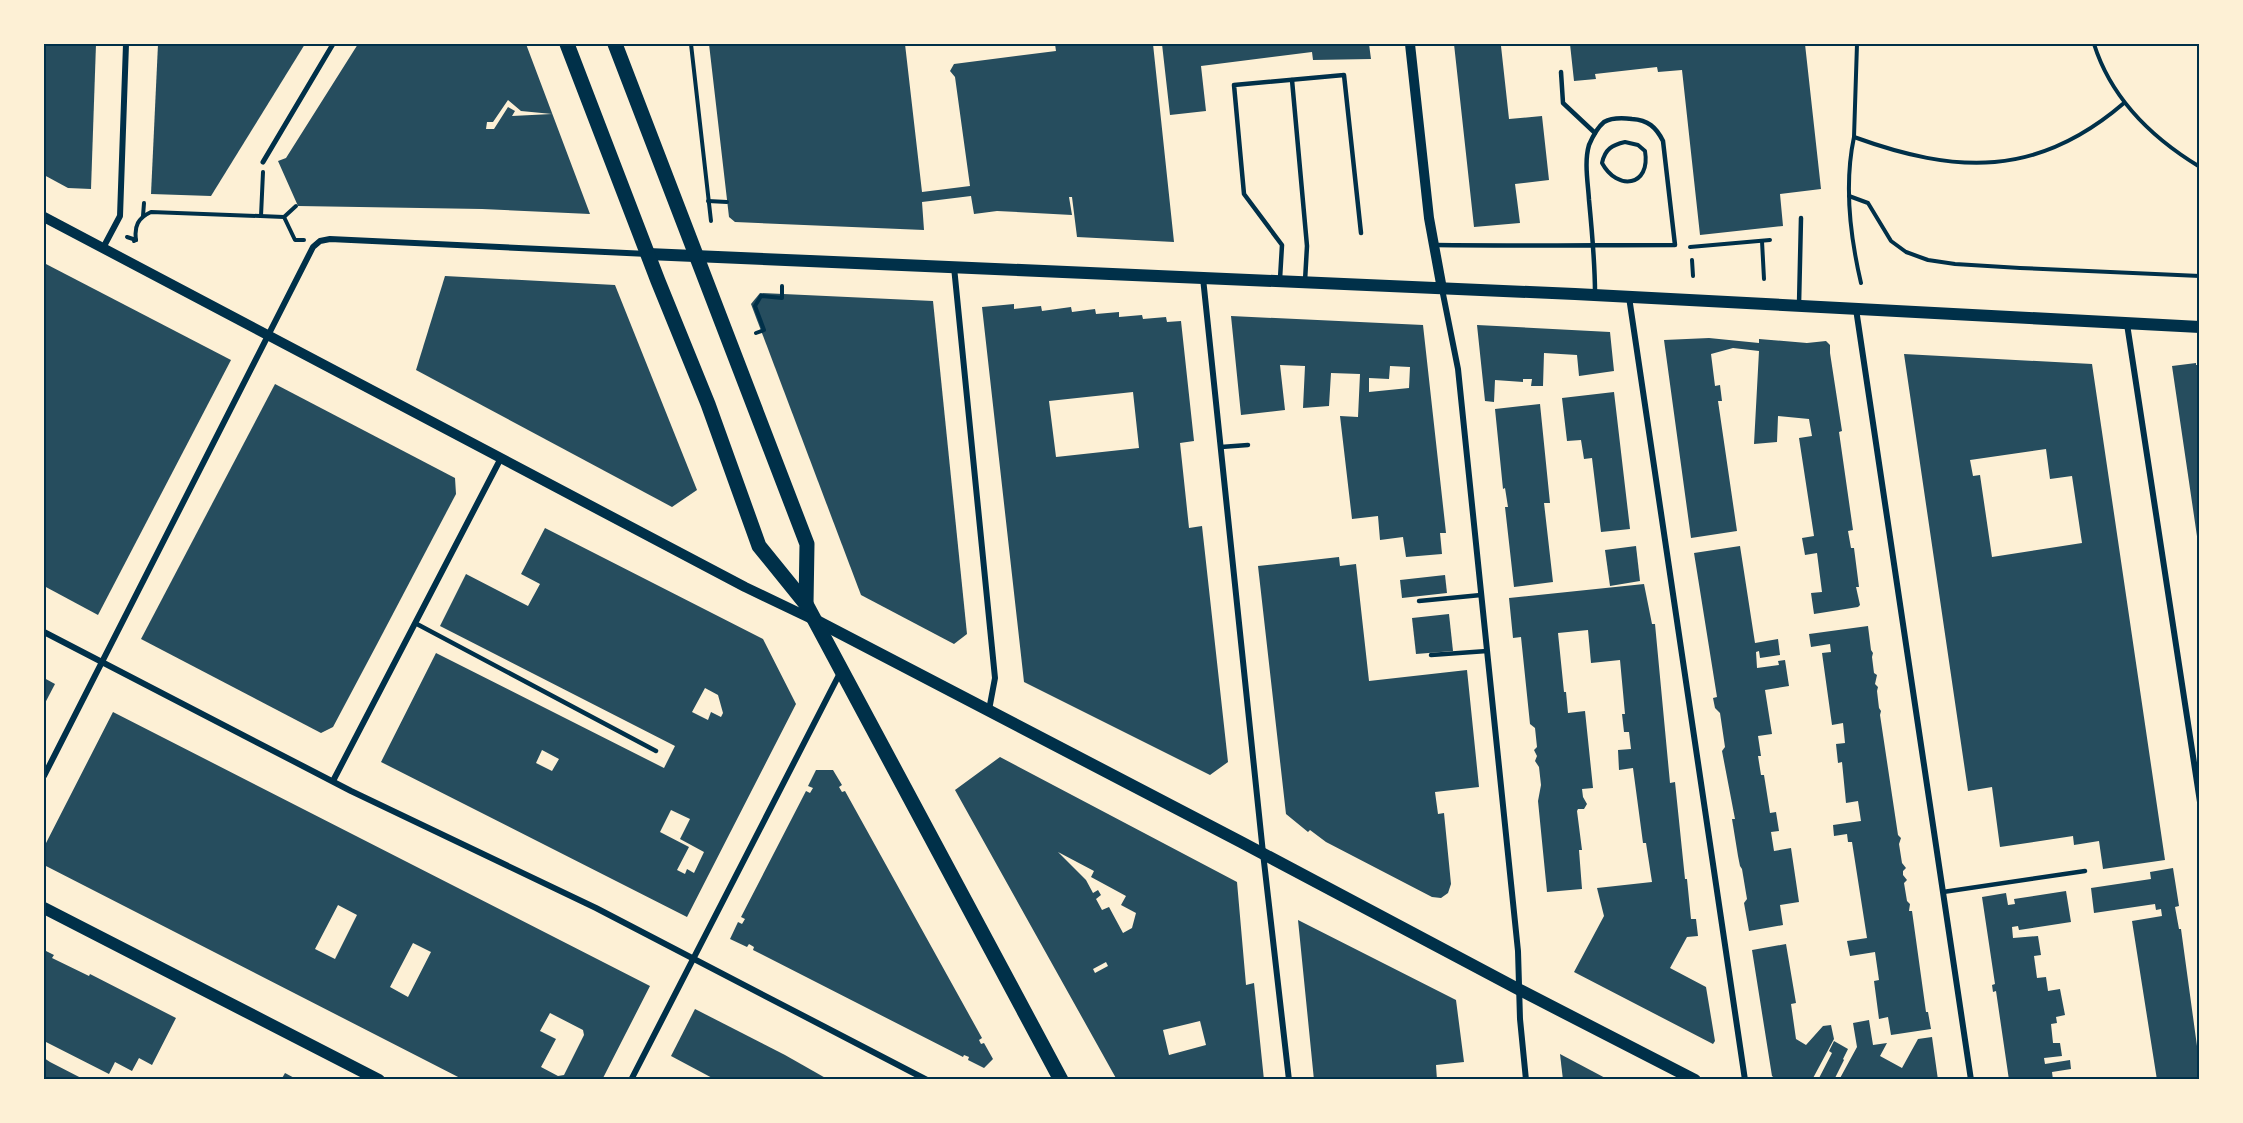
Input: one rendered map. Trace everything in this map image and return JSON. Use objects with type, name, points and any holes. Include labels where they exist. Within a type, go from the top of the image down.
[{"type":"main road","points":[[567,44],[708,404],[759,546],[806,604],[1061,1080]]},
{"type":"main road","points":[[615,44],[807,544],[806,604]]},
{"type":"main road","points":[[648,254],[1629,297],[2199,327]]},
{"type":"main road","points":[[815,620],[1695,1080]]},
{"type":"main road","points":[[44,909],[379,1080]]},
{"type":"street","points":[[103,249],[120,216],[126,44]]},
{"type":"street","points":[[263,162],[333,44]]},
{"type":"street","points":[[1410,44],[1433,244],[1458,369],[1518,951],[1518,989],[1526,1080]]},
{"type":"street","points":[[44,217],[745,587],[815,620]]},
{"type":"street","points":[[44,776],[313,248],[320,241],[330,238],[648,254]]},
{"type":"street","points":[[954,266],[995,678],[989,710]]},
{"type":"street","points":[[1203,278],[1289,1080]]},
{"type":"street","points":[[1629,297],[1745,1080]]},
{"type":"street","points":[[1856,309],[1971,1080]]},
{"type":"street","points":[[2127,323],[2199,802]]},
{"type":"street","points":[[333,781],[501,458]]},
{"type":"street","points":[[44,632],[333,781],[596,908],[927,1080]]},
{"type":"street","points":[[631,1080],[841,671]]},
{"type":"lane","points":[[1561,72],[1563,103],[1595,133]]},
{"type":"lane","points":[[1279,282],[1282,245],[1244,194],[1234,85],[1344,75],[1361,233]]},
{"type":"lane","points":[[1292,80],[1306,246],[1305,283]]},
{"type":"lane","points":[[1433,244],[1593,245],[1675,244],[1663,141],[1656,128],[1643,121],[1618,118],[1605,122],[1595,133],[1590,145],[1587,170],[1593,245],[1595,296]]},
{"type":"lane","points":[[1799,306],[1801,218]]},
{"type":"lane","points":[[1221,447],[1248,444]]},
{"type":"lane","points":[[1419,601],[1481,595]]},
{"type":"lane","points":[[415,623],[656,751]]},
{"type":"lane","points":[[1431,656],[1487,651]]},
{"type":"lane","points":[[1943,892],[2085,871]]},
{"type":"path","points":[[690,44],[711,221]]},
{"type":"path","points":[[1857,44],[1854,137],[1849,159],[1849,196],[1861,283]]},
{"type":"path","points":[[2094,44],[2124,104],[2158,137],[2199,167]]},
{"type":"path","points":[[1854,137],[1886,148],[1943,162],[1968,164],[1997,162],[2031,156],[2060,146],[2086,132],[2124,104]]},
{"type":"path","points":[[1625,136],[1625,142]]},
{"type":"path","points":[[1625,142],[1638,145],[1645,151],[1647,162],[1645,173],[1636,180],[1623,182],[1613,177],[1602,163],[1604,154],[1611,146],[1625,142]]},
{"type":"path","points":[[261,216],[263,162]]},
{"type":"path","points":[[1849,196],[1868,203],[1891,241],[1906,252],[1928,260],[1998,267],[2199,276]]},
{"type":"path","points":[[708,201],[727,202]]},
{"type":"path","points":[[143,216],[144,203]]},
{"type":"path","points":[[136,240],[137,222],[151,212],[284,218],[296,206]]},
{"type":"path","points":[[284,218],[295,240],[320,241]]},
{"type":"path","points":[[127,237],[136,240]]},
{"type":"path","points":[[130,246],[136,240]]},
{"type":"path","points":[[1690,247],[1770,240]]},
{"type":"path","points":[[1762,241],[1764,279]]},
{"type":"path","points":[[1692,260],[1693,276]]},
{"type":"path","points":[[756,333],[764,330],[755,306],[761,296],[782,298],[782,286]]},
{"type":"building","points":[[44,44],[96,44],[91,189],[68,188],[44,175]]},
{"type":"building","points":[[158,44],[305,44],[211,196],[151,194]]},
{"type":"building","points":[[358,44],[526,44],[590,214],[482,209],[298,206],[278,161],[286,158]],"holes":[[[508,100],[521,111],[552,114],[512,116],[515,111],[508,107],[494,129],[486,129],[487,122],[493,122]]]},
{"type":"building","points":[[709,44],[905,44],[922,192],[970,186],[955,77],[950,71],[954,64],[1056,51],[1055,44],[1153,44],[1174,242],[1077,237],[1072,197],[1069,197],[1072,215],[997,211],[974,214],[971,196],[922,202],[924,230],[735,222],[729,217]]},
{"type":"building","points":[[1162,44],[1369,44],[1371,59],[1313,60],[1312,52],[1201,66],[1206,111],[1170,115]]},
{"type":"building","points":[[1454,44],[1507,44],[1501,46],[1509,119],[1542,116],[1549,180],[1515,184],[1520,223],[1474,227]]},
{"type":"building","points":[[1570,44],[1805,44],[1821,189],[1780,194],[1783,226],[1700,235],[1682,70],[1658,72],[1657,67],[1595,74],[1596,79],[1574,81]]},
{"type":"building","points":[[44,263],[231,360],[98,615],[44,586]]},
{"type":"building","points":[[445,276],[615,285],[697,490],[672,507],[416,370]]},
{"type":"building","points":[[760,293],[933,301],[967,634],[954,644],[861,595],[751,304]]},
{"type":"building","points":[[1014,304],[1014,309],[1041,306],[1042,311],[1071,307],[1072,312],[1095,309],[1096,314],[1119,312],[1119,317],[1142,315],[1143,319],[1166,317],[1167,322],[1181,321],[1194,441],[1180,443],[1189,528],[1202,526],[1228,762],[1210,775],[1024,682],[982,307]],"holes":[[[1133,392],[1139,448],[1056,457],[1049,401]]]},
{"type":"building","points":[[1231,316],[1423,325],[1446,533],[1440,533],[1442,554],[1406,557],[1403,537],[1380,540],[1378,516],[1352,519],[1340,416],[1358,417],[1360,374],[1331,373],[1329,406],[1303,408],[1305,366],[1280,365],[1285,410],[1241,415]],"holes":[[[1390,366],[1410,367],[1409,388],[1369,392],[1369,378],[1389,379]]]},
{"type":"building","points":[[1477,325],[1610,332],[1614,371],[1579,376],[1577,355],[1544,353],[1543,386],[1531,386],[1532,379],[1523,379],[1523,382],[1495,380],[1494,402],[1485,401]]},
{"type":"building","points":[[1709,338],[1759,343],[1759,339],[1807,343],[1826,341],[1830,345],[1842,431],[1839,432],[1853,530],[1848,531],[1851,548],[1854,548],[1859,587],[1856,587],[1860,605],[1858,607],[1814,614],[1811,593],[1822,592],[1817,553],[1805,555],[1802,538],[1814,536],[1799,438],[1812,436],[1809,419],[1778,416],[1777,442],[1754,444],[1759,351],[1733,348],[1711,354],[1715,386],[1720,385],[1722,401],[1718,401],[1737,531],[1691,538],[1664,340]]},
{"type":"building","points":[[1904,354],[2092,364],[2165,860],[2103,869],[2099,841],[2074,845],[2073,836],[2000,847],[1992,787],[1968,791]],"holes":[[[2046,449],[2050,479],[2072,476],[2082,543],[1992,557],[1980,475],[1973,476],[1970,460]]]},
{"type":"building","points":[[2196,363],[2199,365],[2198,543],[2172,366]]},
{"type":"building","points":[[275,384],[455,478],[456,494],[333,727],[321,733],[141,639]]},
{"type":"building","points":[[1614,392],[1630,529],[1601,532],[1592,458],[1584,459],[1581,440],[1567,441],[1562,398]]},
{"type":"building","points":[[1540,404],[1550,503],[1544,503],[1553,582],[1514,587],[1505,507],[1508,507],[1505,488],[1503,489],[1495,409]]},
{"type":"building","points":[[545,528],[763,639],[796,704],[687,917],[381,762],[436,653],[664,768],[675,746],[440,626],[466,574],[528,606],[540,584],[521,574]],"holes":[[[705,688],[718,695],[723,713],[721,717],[711,712],[708,720],[692,712]],[[542,750],[559,759],[552,771],[536,763]],[[671,810],[690,819],[680,839],[704,852],[694,873],[687,869],[685,874],[677,870],[689,847],[660,832]]]},
{"type":"building","points":[[1636,546],[1640,581],[1610,586],[1605,550]]},
{"type":"building","points":[[1740,546],[1755,643],[1778,639],[1780,655],[1760,658],[1759,651],[1756,652],[1757,668],[1779,665],[1778,661],[1785,660],[1789,686],[1765,690],[1772,734],[1758,736],[1761,756],[1758,756],[1761,775],[1764,775],[1770,813],[1776,812],[1779,831],[1771,832],[1774,851],[1791,848],[1799,902],[1780,905],[1783,925],[1749,931],[1744,903],[1747,899],[1732,819],[1735,819],[1722,751],[1725,747],[1720,713],[1715,708],[1713,698],[1717,697],[1694,553]]},
{"type":"building","points":[[1339,557],[1340,566],[1356,564],[1369,681],[1467,670],[1479,787],[1435,792],[1438,814],[1444,813],[1451,884],[1448,893],[1441,898],[1432,897],[1326,842],[1310,830],[1308,832],[1286,814],[1258,566]]},
{"type":"building","points":[[1445,575],[1447,593],[1402,598],[1400,580]]},
{"type":"building","points":[[1644,584],[1652,624],[1655,624],[1670,783],[1675,782],[1685,879],[1687,879],[1691,919],[1696,919],[1698,936],[1687,937],[1670,968],[1706,987],[1715,1041],[1713,1044],[1574,972],[1604,916],[1597,888],[1652,882],[1646,843],[1643,843],[1633,768],[1619,770],[1618,750],[1631,749],[1629,732],[1624,732],[1622,714],[1625,714],[1620,660],[1591,663],[1588,630],[1558,633],[1568,713],[1585,711],[1593,788],[1582,789],[1587,804],[1584,809],[1577,811],[1582,850],[1579,850],[1582,889],[1547,892],[1538,801],[1541,785],[1534,750],[1537,747],[1535,728],[1530,724],[1521,637],[1513,638],[1509,598]]},
{"type":"building","points":[[1449,614],[1453,651],[1416,654],[1412,618]]},
{"type":"building","points":[[1868,626],[1874,673],[1877,675],[1875,684],[1878,687],[1879,708],[1898,835],[1901,838],[1899,844],[1902,863],[1906,868],[1903,875],[1907,880],[1904,883],[1907,901],[1910,904],[1909,911],[1912,911],[1926,1012],[1928,1012],[1931,1029],[1891,1035],[1888,1017],[1879,1019],[1874,981],[1879,980],[1875,952],[1850,956],[1847,941],[1867,938],[1852,842],[1848,842],[1847,834],[1834,836],[1833,825],[1861,821],[1858,801],[1846,803],[1842,762],[1838,763],[1836,744],[1845,743],[1843,723],[1832,725],[1822,653],[1831,652],[1830,644],[1811,647],[1809,634]]},
{"type":"building","points":[[44,678],[55,684],[44,705]]},
{"type":"building","points":[[113,712],[650,986],[602,1080],[464,1080],[44,865],[44,847]],"holes":[[[338,905],[357,915],[335,959],[315,949]],[[413,943],[431,952],[408,997],[390,987]],[[550,1013],[583,1030],[584,1035],[564,1075],[558,1076],[541,1067],[556,1039],[540,1031]]]},
{"type":"building","points":[[1000,757],[1237,882],[1246,985],[1254,983],[1264,1080],[1117,1080],[955,790]],"holes":[[[1058,852],[1094,871],[1091,877],[1126,896],[1121,905],[1136,913],[1132,928],[1123,933],[1109,907],[1102,910],[1096,899],[1101,895],[1098,890],[1093,893],[1086,880]],[[1106,962],[1108,966],[1095,973],[1093,969]],[[1200,1021],[1206,1045],[1169,1055],[1163,1030]]]},
{"type":"building","points":[[816,770],[833,770],[842,785],[839,787],[842,792],[845,791],[982,1038],[979,1040],[981,1044],[984,1043],[993,1059],[984,1068],[968,1060],[969,1057],[964,1055],[963,1057],[753,950],[754,947],[749,944],[747,947],[730,939],[738,922],[742,924],[745,919],[741,917],[806,791],[810,793],[813,788],[808,786]]},
{"type":"building","points":[[2173,868],[2179,906],[2175,907],[2179,929],[2181,929],[2197,1046],[2199,1045],[2199,1080],[2157,1080],[2132,921],[2162,916],[2161,909],[2156,910],[2155,904],[2094,913],[2091,888],[2151,879],[2150,872]]},
{"type":"building","points":[[2066,891],[2071,922],[2019,930],[2018,926],[2012,927],[2013,938],[2038,936],[2041,955],[2034,956],[2037,978],[2046,977],[2048,991],[2060,989],[2065,1015],[2056,1017],[2057,1023],[2051,1024],[2053,1043],[2060,1043],[2062,1056],[2044,1058],[2045,1064],[2070,1060],[2071,1069],[2052,1072],[2053,1080],[2009,1080],[1996,991],[1993,992],[1992,985],[1995,984],[1982,897],[2006,893],[2008,905],[2015,904],[2014,899]]},
{"type":"building","points":[[1298,920],[1456,1000],[1464,1062],[1436,1065],[1437,1080],[1314,1080]]},
{"type":"building","points":[[1786,944],[1796,1003],[1791,1004],[1796,1039],[1806,1045],[1823,1026],[1831,1025],[1834,1039],[1812,1080],[1777,1080],[1772,1076],[1752,950]]},
{"type":"building","points":[[44,950],[54,955],[52,958],[89,976],[90,974],[176,1018],[152,1065],[139,1058],[132,1071],[115,1062],[109,1074],[44,1041]]},
{"type":"building","points":[[695,1009],[829,1080],[716,1080],[671,1056]]},
{"type":"building","points":[[1869,1020],[1873,1045],[1887,1043],[1880,1056],[1902,1068],[1918,1039],[1932,1037],[1938,1080],[1839,1080],[1857,1047],[1853,1023]]},
{"type":"building","points":[[1834,1041],[1848,1049],[1844,1060],[1834,1080],[1818,1080],[1832,1053],[1829,1051]]},
{"type":"building","points":[[1560,1054],[1609,1080],[1563,1080]]},
{"type":"building","points":[[44,1058],[50,1062],[85,1080],[44,1080]]},
{"type":"building","points":[[285,1073],[298,1080],[281,1080]]}]
